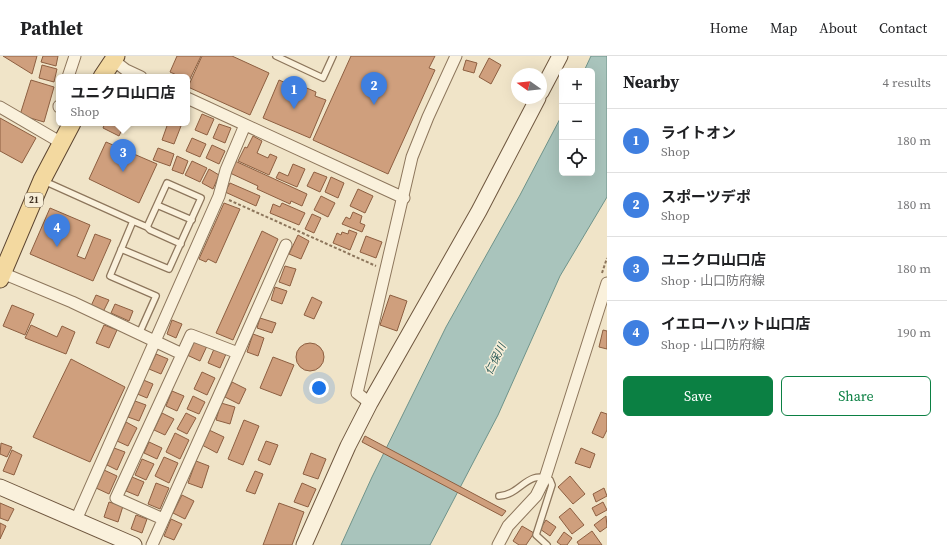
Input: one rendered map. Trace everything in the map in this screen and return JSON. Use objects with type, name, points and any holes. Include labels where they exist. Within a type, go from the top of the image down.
[{"type":"main road","points":[[104,74],[114,58]]},
{"type":"main road","name":"21","points":[[1,275],[42,180],[60,142],[70,126]]},
{"type":"street","points":[[69,74],[75,56]]},
{"type":"street","points":[[370,403],[357,393],[404,198],[412,157],[428,117],[456,56]]},
{"type":"street","points":[[547,81],[560,56]]},
{"type":"street","points":[[114,58],[126,70],[135,74]]},
{"type":"street","points":[[190,99],[404,198]]},
{"type":"street","points":[[304,545],[348,446],[370,403],[478,211],[535,104]]},
{"type":"street","points":[[0,107],[60,142]]},
{"type":"street","points":[[76,520],[219,196],[226,170],[245,125]]},
{"type":"street","points":[[152,545],[286,245]]},
{"type":"street","points":[[1,275],[72,302],[90,312],[182,354]]},
{"type":"street","points":[[498,545],[508,526],[536,496],[545,478],[607,283]]},
{"type":"street","points":[[163,519],[116,498],[191,335],[238,353]]},
{"type":"street","points":[[0,487],[134,545]]},
{"type":"lane","points":[[276,56],[323,78],[333,56]]},
{"type":"lane","points":[[42,180],[147,227],[150,230],[181,244]]},
{"type":"lane","points":[[121,249],[169,269],[201,198],[167,183],[147,227]]},
{"type":"lane","points":[[157,205],[192,220]]},
{"type":"lane","points":[[133,221],[110,276],[156,296],[139,334]]},
{"type":"lane","points":[[499,496],[505,496],[534,477],[540,476],[550,480],[552,485],[536,535],[547,545]]},
{"type":"path","points":[[219,196],[387,270]]},
{"type":"water","name":"仁保川","points":[[591,56],[607,56],[607,197],[560,276],[498,415],[430,545],[341,545],[372,477],[446,327],[520,195],[559,121],[559,176],[595,176],[595,68],[585,68]]},
{"type":"building","points":[[3,56],[37,56],[32,74]]},
{"type":"building","points":[[43,56],[58,56],[56,66],[41,62]]},
{"type":"building","points":[[177,56],[201,56],[190,79],[190,74],[174,74],[170,72]]},
{"type":"building","points":[[202,56],[232,56],[269,73],[250,115],[190,88],[190,83]]},
{"type":"building","points":[[351,56],[435,56],[429,68],[435,70],[388,174],[313,140]]},
{"type":"building","points":[[489,58],[501,65],[491,84],[479,77]]},
{"type":"building","points":[[466,60],[477,63],[474,73],[463,70]]},
{"type":"building","points":[[42,65],[57,69],[54,82],[39,78]]},
{"type":"building","points":[[31,80],[54,87],[44,122],[20,115]]},
{"type":"building","points":[[279,80],[293,86],[295,83],[316,92],[315,96],[326,100],[310,138],[263,118]]},
{"type":"building","points":[[202,114],[214,119],[207,135],[195,130]]},
{"type":"building","points":[[0,118],[36,138],[22,163],[0,151]]},
{"type":"building","points":[[219,124],[231,128],[225,143],[213,138]]},
{"type":"building","points":[[104,126],[124,126],[119,136],[103,128]]},
{"type":"building","points":[[167,126],[181,126],[174,144],[162,140]]},
{"type":"building","points":[[253,136],[262,141],[257,153],[268,158],[270,154],[277,157],[269,175],[238,161],[245,147],[247,148]]},
{"type":"building","points":[[192,138],[206,144],[200,157],[186,151]]},
{"type":"building","points":[[106,142],[157,164],[139,203],[89,179]]},
{"type":"building","points":[[212,145],[225,151],[219,164],[206,158]]},
{"type":"building","points":[[158,148],[174,154],[170,166],[153,160]]},
{"type":"building","points":[[177,156],[188,161],[183,174],[172,170]]},
{"type":"building","points":[[192,161],[207,168],[200,182],[185,175]]},
{"type":"building","points":[[235,161],[307,194],[302,206],[291,201],[290,204],[257,189],[258,186],[230,173]]},
{"type":"building","points":[[293,164],[305,169],[297,187],[276,178],[279,172],[288,176]]},
{"type":"building","points":[[209,169],[219,175],[213,189],[202,183]]},
{"type":"building","points":[[314,172],[327,177],[320,192],[307,186]]},
{"type":"building","points":[[331,177],[344,183],[338,198],[325,192]]},
{"type":"building","points":[[230,183],[260,196],[256,206],[225,192]]},
{"type":"building","points":[[358,189],[373,196],[365,213],[350,206]]},
{"type":"building","points":[[321,196],[335,203],[328,217],[314,210]]},
{"type":"building","points":[[224,203],[240,209],[216,263],[208,259],[206,262],[199,259]]},
{"type":"building","points":[[282,203],[305,213],[299,225],[270,213],[273,204],[280,207]]},
{"type":"building","points":[[50,208],[90,225],[77,256],[85,259],[95,234],[111,240],[93,281],[30,254]]},
{"type":"building","points":[[353,212],[362,216],[360,223],[365,225],[362,232],[342,224],[346,217],[350,219]]},
{"type":"building","points":[[312,214],[321,218],[314,233],[305,229]]},
{"type":"building","points":[[349,230],[357,233],[350,250],[333,243],[337,233],[341,235],[342,232],[348,234]]},
{"type":"building","points":[[262,231],[278,239],[233,340],[216,333]]},
{"type":"building","points":[[298,235],[309,241],[301,259],[289,254]]},
{"type":"building","points":[[366,236],[382,242],[376,258],[360,252]]},
{"type":"building","points":[[285,266],[296,269],[290,286],[279,282]]},
{"type":"building","points":[[275,287],[287,291],[282,304],[271,300]]},
{"type":"building","points":[[96,295],[109,300],[103,312],[91,306]]},
{"type":"building","points":[[390,295],[407,301],[397,331],[380,325]]},
{"type":"building","points":[[312,297],[322,302],[314,319],[304,315]]},
{"type":"building","points":[[115,304],[133,311],[129,321],[111,313]]},
{"type":"building","points":[[12,305],[34,314],[25,335],[3,326]]},
{"type":"building","points":[[260,318],[276,323],[272,333],[257,328]]},
{"type":"building","points":[[172,320],[182,324],[176,338],[167,334]]},
{"type":"building","points":[[31,325],[57,337],[62,326],[75,332],[66,354],[25,338]]},
{"type":"building","points":[[104,325],[117,330],[109,348],[96,343]]},
{"type":"building","points":[[603,330],[607,331],[607,349],[599,347]]},
{"type":"building","points":[[253,334],[264,338],[258,356],[247,352]]},
{"type":"building","points":[[194,340],[207,346],[200,361],[187,355]]},
{"type":"building","points":[[310,343],[320,347],[324,357],[320,367],[310,371],[300,367],[296,357],[300,347]]},
{"type":"building","points":[[214,349],[226,354],[220,368],[208,363]]},
{"type":"building","points":[[156,354],[168,359],[161,374],[149,369]]},
{"type":"building","points":[[273,357],[294,365],[281,396],[260,388]]},
{"type":"building","points":[[71,359],[125,387],[90,462],[33,437]]},
{"type":"building","points":[[202,372],[215,378],[207,395],[194,389]]},
{"type":"building","points":[[141,379],[153,384],[147,398],[135,393]]},
{"type":"building","points":[[232,382],[246,389],[239,404],[225,397]]},
{"type":"building","points":[[172,391],[184,396],[177,411],[166,406]]},
{"type":"building","points":[[193,396],[205,402],[199,414],[187,409]]},
{"type":"building","points":[[135,401],[146,405],[139,421],[128,417]]},
{"type":"building","points":[[221,403],[235,407],[230,424],[216,420]]},
{"type":"building","points":[[601,412],[607,414],[607,430],[603,438],[592,433]]},
{"type":"building","points":[[162,413],[174,419],[165,435],[154,430]]},
{"type":"building","points":[[186,413],[196,418],[187,434],[177,429]]},
{"type":"building","points":[[244,420],[259,426],[243,465],[228,459]]},
{"type":"building","points":[[126,422],[137,428],[128,446],[117,441]]},
{"type":"building","points":[[209,430],[224,437],[217,453],[202,445]]},
{"type":"building","points":[[175,433],[189,440],[180,459],[166,452]]},
{"type":"building","points":[[365,436],[506,511],[502,516],[362,442]]},
{"type":"building","points":[[266,441],[278,445],[270,465],[258,460]]},
{"type":"building","points":[[149,442],[162,448],[157,459],[144,453]]},
{"type":"building","points":[[1,443],[12,447],[7,457],[0,454]]},
{"type":"building","points":[[114,448],[125,452],[117,470],[107,465]]},
{"type":"building","points":[[581,448],[595,454],[590,468],[575,463]]},
{"type":"building","points":[[12,450],[22,455],[14,475],[3,471]]},
{"type":"building","points":[[311,453],[326,459],[318,479],[303,474]]},
{"type":"building","points":[[164,457],[178,463],[169,483],[155,476]]},
{"type":"building","points":[[142,459],[154,464],[146,480],[135,475]]},
{"type":"building","points":[[196,461],[209,466],[202,488],[188,483]]},
{"type":"building","points":[[104,470],[117,476],[109,494],[96,488]]},
{"type":"building","points":[[255,471],[263,474],[255,494],[246,491]]},
{"type":"building","points":[[570,476],[585,494],[573,504],[558,487]]},
{"type":"building","points":[[132,477],[144,482],[138,496],[126,491]]},
{"type":"building","points":[[156,483],[169,488],[160,509],[148,504]]},
{"type":"building","points":[[302,483],[316,489],[308,507],[294,502]]},
{"type":"building","points":[[604,488],[607,496],[596,502],[593,494]]},
{"type":"building","points":[[182,495],[194,501],[185,519],[173,513]]},
{"type":"building","points":[[109,502],[123,506],[118,522],[104,517]]},
{"type":"building","points":[[603,502],[607,510],[596,516],[592,508]]},
{"type":"building","points":[[0,503],[14,509],[8,521],[0,518]]},
{"type":"building","points":[[279,503],[304,512],[292,545],[263,545]]},
{"type":"building","points":[[570,508],[584,525],[572,534],[559,517]]},
{"type":"building","points":[[136,515],[147,519],[142,533],[131,529]]},
{"type":"building","points":[[606,516],[607,527],[600,532],[594,525]]},
{"type":"building","points":[[171,519],[182,524],[174,540],[164,536]]},
{"type":"building","points":[[546,520],[556,527],[550,536],[540,529]]},
{"type":"building","points":[[0,523],[6,526],[0,539]]},
{"type":"building","points":[[522,526],[534,533],[526,545],[519,545],[513,541]]},
{"type":"building","points":[[592,531],[602,545],[579,545],[577,542]]},
{"type":"building","points":[[564,532],[572,538],[567,545],[561,545],[557,542]]},
{"type":"place","name":"スポーツデポ","points":[[374,105]]},
{"type":"place","name":"ライトオン","points":[[294,109]]},
{"type":"place","name":"ユニクロ山口店","points":[[123,172]]},
{"type":"place","name":"イエローハット山口店","points":[[57,247]]}]
